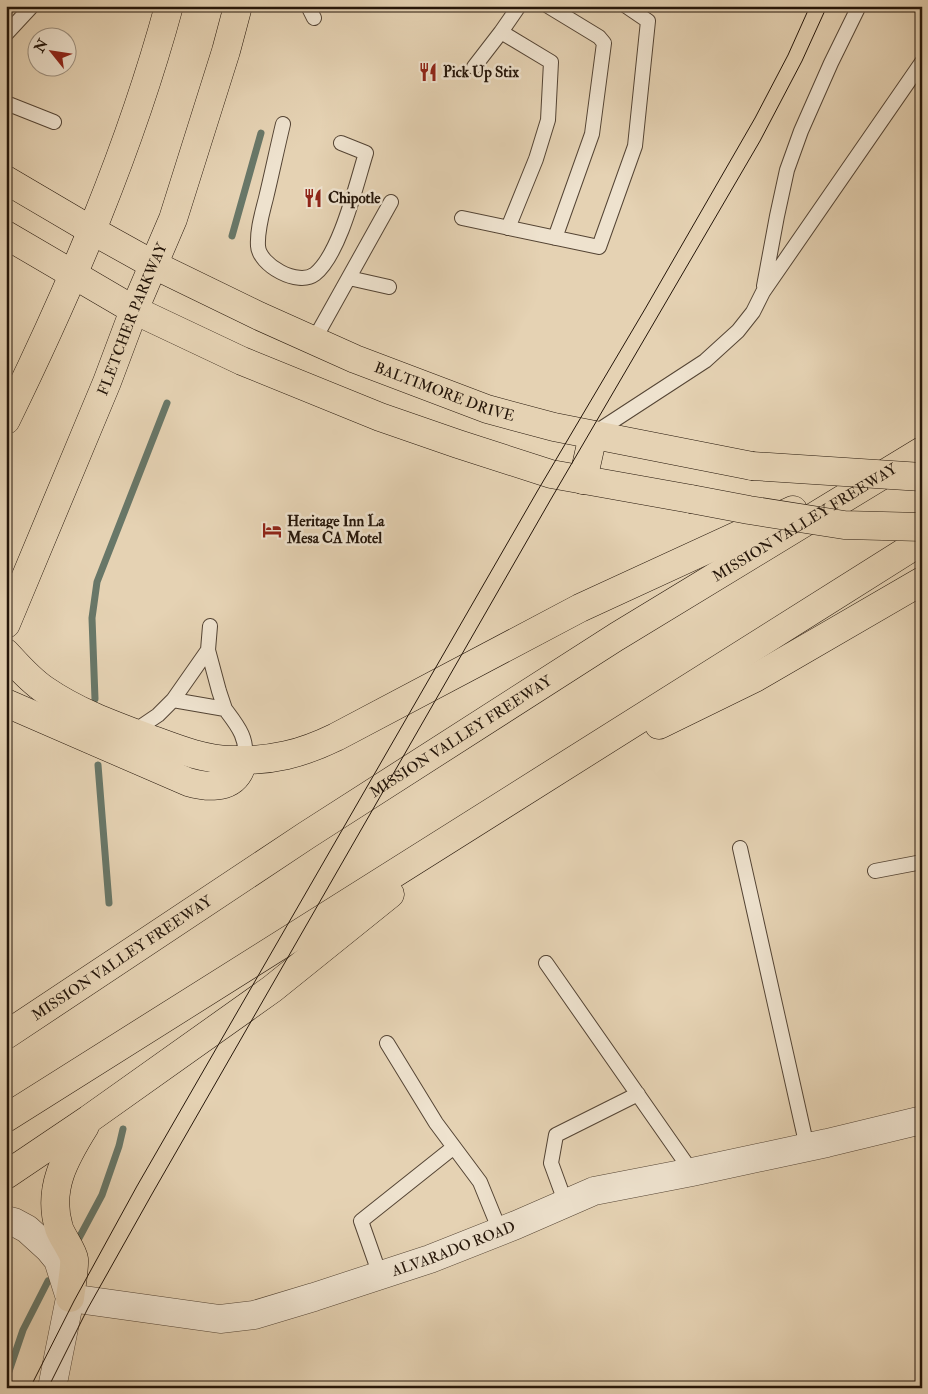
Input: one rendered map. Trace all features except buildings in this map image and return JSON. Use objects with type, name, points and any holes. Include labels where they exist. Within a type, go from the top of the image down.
[{"type":"main road","points":[[6,420],[30,371],[111,184],[144,89],[169,6]]},
{"type":"main road","name":"FLETCHER PARKWAY","points":[[6,624],[107,382],[134,310],[174,219],[238,6]]},
{"type":"main road","name":"BALTIMORE DRIVE","points":[[6,180],[154,265],[259,316],[355,359],[487,409],[554,427],[752,466],[922,477]]},
{"type":"main road","points":[[6,235],[134,310],[242,361],[380,417],[551,474],[749,510],[844,525],[922,527]]},
{"type":"main road","points":[[583,480],[593,435]]},
{"type":"main road","points":[[6,653],[43,690],[78,710],[133,732],[191,752],[215,758],[244,760],[292,755],[323,744],[580,608],[922,450]]},
{"type":"main road","name":"MISSION VALLEY FREEWAY","points":[[6,1035],[307,835],[616,637],[922,450]]},
{"type":"main road","points":[[6,1118],[922,541]]},
{"type":"main road","points":[[566,766],[668,721],[755,678],[922,581]]},
{"type":"main road","points":[[6,703],[188,782],[202,786],[226,784],[239,773],[244,760]]},
{"type":"main road","points":[[6,1175],[89,1119],[272,989],[493,812]]},
{"type":"main road","points":[[70,1298],[74,1259],[61,1234],[57,1220],[56,1187],[68,1153],[89,1119]]},
{"type":"street","name":"ALVARADO ROAD","points":[[70,1298],[220,1319],[254,1315],[430,1259],[594,1192],[807,1147],[922,1120]]},
{"type":"street","points":[[6,1220],[14,1222],[27,1230],[50,1249],[58,1260],[70,1298],[52,1388]]},
{"type":"lane","points":[[6,34],[32,6]]},
{"type":"lane","points":[[474,67],[519,6]]},
{"type":"lane","points":[[548,6],[599,37],[604,43],[592,134],[555,238]]},
{"type":"lane","points":[[462,218],[599,247],[635,146],[648,21],[626,6]]},
{"type":"lane","points":[[763,292],[776,216],[787,170],[801,131],[859,6]]},
{"type":"lane","points":[[501,32],[551,62],[548,120],[536,159],[508,228]]},
{"type":"lane","points":[[593,435],[705,361],[738,331],[753,312],[763,292],[922,62]]},
{"type":"lane","points":[[6,103],[54,122]]},
{"type":"lane","points":[[283,124],[259,230],[258,249],[267,262],[281,273],[298,279],[313,276],[324,265],[340,234],[366,153],[341,143]]},
{"type":"lane","points":[[314,340],[391,202]]},
{"type":"lane","points":[[349,278],[389,287]]},
{"type":"lane","points":[[210,626],[208,650],[224,709],[244,738],[246,750],[244,760]]},
{"type":"lane","points":[[133,732],[158,715],[173,700],[208,650]]},
{"type":"lane","points":[[173,700],[224,709]]},
{"type":"lane","points":[[740,848],[807,1147]]},
{"type":"lane","points":[[875,871],[922,862]]},
{"type":"lane","points":[[546,963],[692,1172]]},
{"type":"lane","points":[[387,1043],[436,1123],[480,1182],[500,1231]]},
{"type":"lane","points":[[566,1204],[550,1163],[556,1135],[638,1094]]},
{"type":"lane","points":[[380,1275],[361,1221],[454,1147]]},
{"type":"waterway","points":[[232,236],[261,133]]},
{"type":"waterway","points":[[95,699],[92,618],[97,582],[167,403]]},
{"type":"waterway","points":[[98,765],[109,903]]},
{"type":"waterway","points":[[79,1238],[102,1195],[123,1129]]},
{"type":"waterway","points":[[6,1380],[23,1330],[48,1281]]},
{"type":"tram line","points":[[30,1388],[74,1301],[137,1186],[538,490],[755,118],[788,55],[810,6]]},
{"type":"tram line","points":[[48,1388],[88,1308],[152,1194],[551,499],[760,141],[802,61],[827,6]]},
{"type":"place","name":"Pick Up Stix","points":[[428,72]]},
{"type":"place","name":"Chipotle","points":[[313,198]]},
{"type":"place","name":"Heritage Inn La Mesa CA Motel","points":[[272,530]]}]
